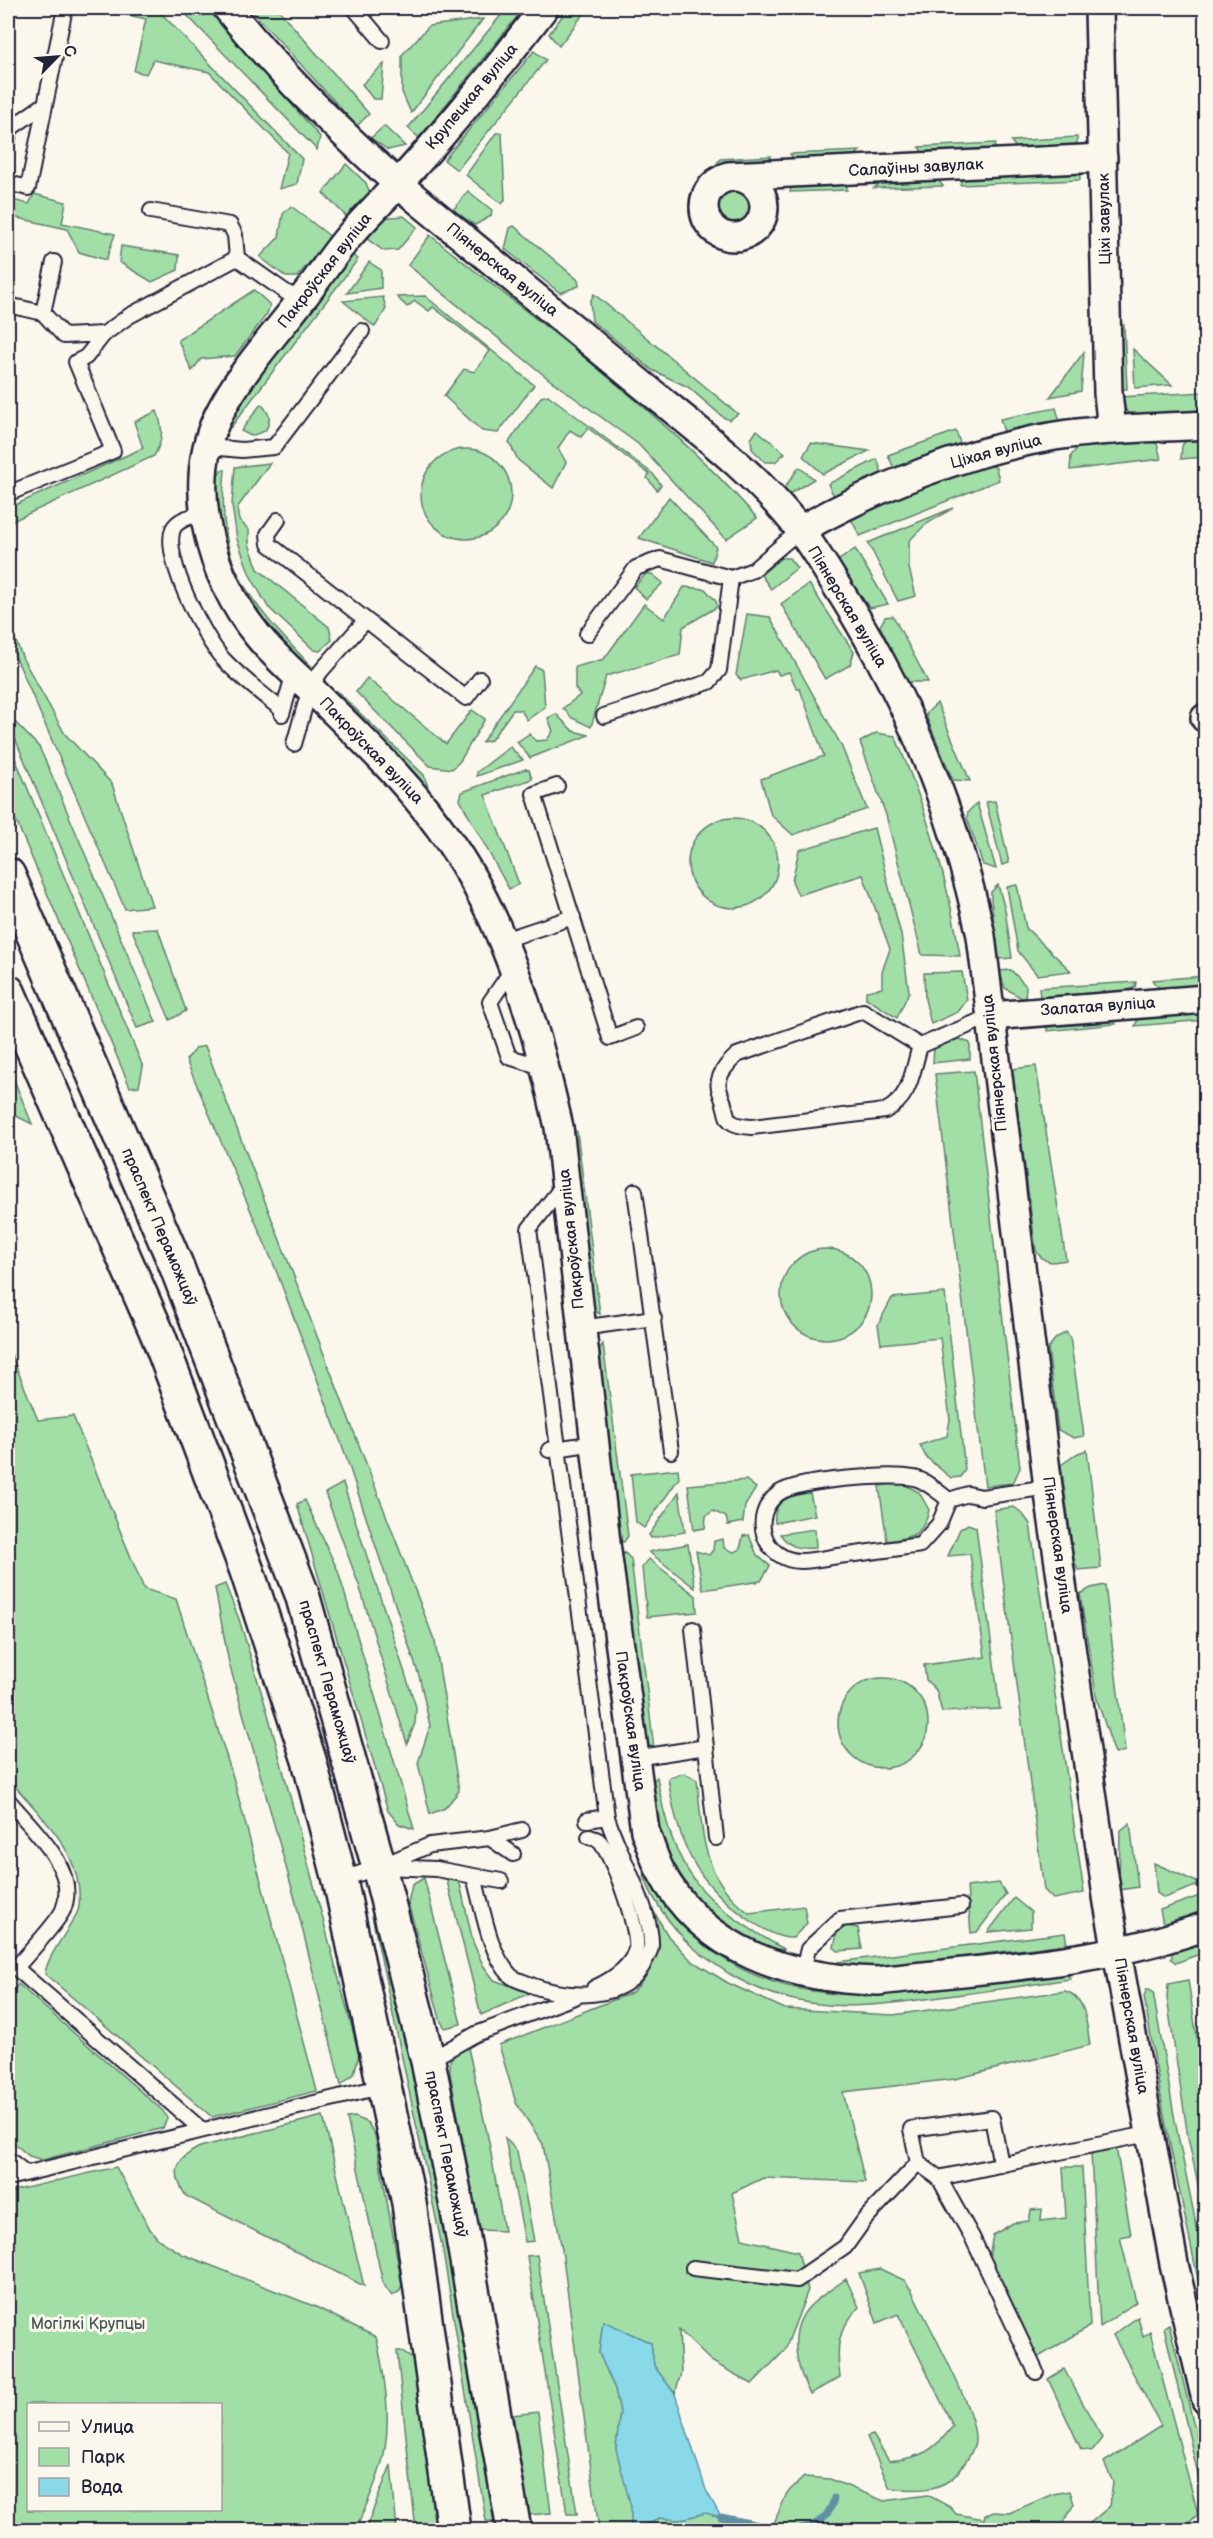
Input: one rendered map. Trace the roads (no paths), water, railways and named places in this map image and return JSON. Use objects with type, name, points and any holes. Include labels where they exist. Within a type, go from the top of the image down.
[{"type":"main road","name":"праспект Пераможцаў","points":[[8,875],[176,1265],[298,1583],[379,1867],[428,2061],[462,2232],[514,2530]]},
{"type":"main road","points":[[8,992],[158,1335],[247,1571],[309,1760],[340,1880],[409,2203],[454,2530]]},
{"type":"street","name":"Піянерская вуліца","points":[[227,8],[265,56],[350,141],[398,184],[725,452],[800,530],[879,654],[930,761],[967,872],[981,936],[1048,1487],[1108,1903],[1174,2264],[1206,2400]]},
{"type":"street","name":"Крупецкая вуліца","points":[[398,184],[544,8]]},
{"type":"street","name":"Ціхі завулак","points":[[1099,8],[1108,393],[1112,430]]},
{"type":"street","name":"Салаўіны завулак","points":[[728,176],[1103,158]]},
{"type":"street","name":"Пакроўская вуліца","points":[[398,184],[349,236],[243,376],[218,416],[204,476],[205,513],[213,553],[231,597],[258,636],[388,765],[422,804],[459,856],[481,896],[501,941],[546,1068],[559,1127],[607,1551],[645,1831],[660,1870],[679,1899],[704,1927],[730,1946],[771,1964],[802,1974],[843,1980],[878,1981],[1118,1950],[1163,1941],[1206,1926]]},
{"type":"street","name":"Ціхая вуліца","points":[[800,530],[837,509],[969,457],[1038,439],[1112,430],[1206,425]]},
{"type":"street","name":"Залатая вуліца","points":[[991,1016],[1206,999]]},
{"type":"lane","points":[[8,183],[28,188],[65,8]]},
{"type":"lane","points":[[354,8],[382,40]]},
{"type":"lane","points":[[8,130],[44,105]]},
{"type":"lane","points":[[151,211],[230,225],[235,235],[237,258]]},
{"type":"lane","points":[[237,258],[287,293],[303,299]]},
{"type":"lane","points":[[12,492],[113,451],[76,362],[86,357],[104,334],[129,316],[237,258]]},
{"type":"lane","points":[[43,314],[54,262]]},
{"type":"lane","points":[[8,305],[43,314],[64,336],[104,334]]},
{"type":"lane","points":[[209,447],[242,450],[274,447],[362,331]]},
{"type":"lane","points":[[205,513],[184,519],[174,527],[170,544],[178,573],[201,624],[222,657],[282,712],[302,681],[321,671],[366,620]]},
{"type":"lane","points":[[278,520],[268,534],[269,544],[466,698],[480,679]]},
{"type":"lane","points":[[586,634],[636,568],[660,559],[731,578],[753,570],[800,530]]},
{"type":"lane","points":[[604,716],[709,682],[719,670],[731,578]]},
{"type":"lane","points":[[294,744],[302,681]]},
{"type":"lane","points":[[557,786],[534,794],[610,1038],[636,1028]]},
{"type":"lane","points":[[501,941],[573,917]]},
{"type":"lane","points":[[863,1011],[920,1046],[906,1094],[897,1105],[885,1111],[752,1127],[732,1122],[724,1113],[719,1092],[719,1079],[725,1066],[737,1055],[863,1011]]},
{"type":"lane","points":[[920,1046],[991,1016]]},
{"type":"lane","points":[[474,1877],[496,1954],[511,1977],[543,1990],[581,1994],[606,1992],[625,1985],[641,1972],[651,1947],[643,1905],[613,1838],[607,1818],[552,1450],[529,1229],[565,1182]]},
{"type":"lane","points":[[635,1191],[671,1451]]},
{"type":"lane","points":[[581,1328],[654,1318]]},
{"type":"lane","points":[[552,1450],[596,1443]]},
{"type":"lane","points":[[949,1500],[917,1478],[878,1475],[791,1487],[777,1495],[771,1502],[761,1527],[765,1542],[776,1553],[801,1561],[920,1545],[939,1524],[949,1500],[968,1494],[982,1497],[1048,1487]]},
{"type":"lane","points":[[693,1629],[716,1838]]},
{"type":"lane","points":[[635,1758],[706,1747]]},
{"type":"lane","points":[[8,1800],[56,1857],[66,1885],[63,1910],[16,1968],[202,2130]]},
{"type":"lane","points":[[587,1820],[607,1818]]},
{"type":"lane","points":[[340,1880],[379,1867],[430,1845],[490,1838],[522,1830]]},
{"type":"lane","points":[[428,2061],[476,2034],[605,1983],[627,1967],[636,1947],[633,1925],[606,1852],[598,1840],[589,1837]]},
{"type":"lane","points":[[490,1838],[513,1854]]},
{"type":"lane","points":[[379,1867],[436,1869],[501,1881]]},
{"type":"lane","points":[[802,1974],[808,1949],[840,1919],[962,1906]]},
{"type":"lane","points":[[8,2178],[384,2086]]},
{"type":"lane","points":[[1001,2165],[992,2118],[911,2129],[918,2163],[939,2178],[973,2240],[1036,2372]]},
{"type":"lane","points":[[939,2178],[1149,2134]]},
{"type":"lane","points":[[8,2159],[26,2173]]},
{"type":"lane","points":[[693,2268],[797,2280],[845,2247],[865,2218],[918,2163]]},
{"type":"water","points":[[603,2321],[651,2343],[654,2366],[675,2394],[706,2490],[721,2517],[705,2513],[678,2520],[659,2518],[639,2530],[631,2530],[631,2507],[616,2449],[620,2411],[615,2389],[599,2353]]},
{"type":"waterway","points":[[796,2530],[809,2527],[821,2520],[829,2511],[834,2498]]},
{"type":"waterway","points":[[721,2517],[759,2525],[770,2530]]},
{"type":"park label","name":"Могілкі Крупцы","points":[[88,2324]]}]
